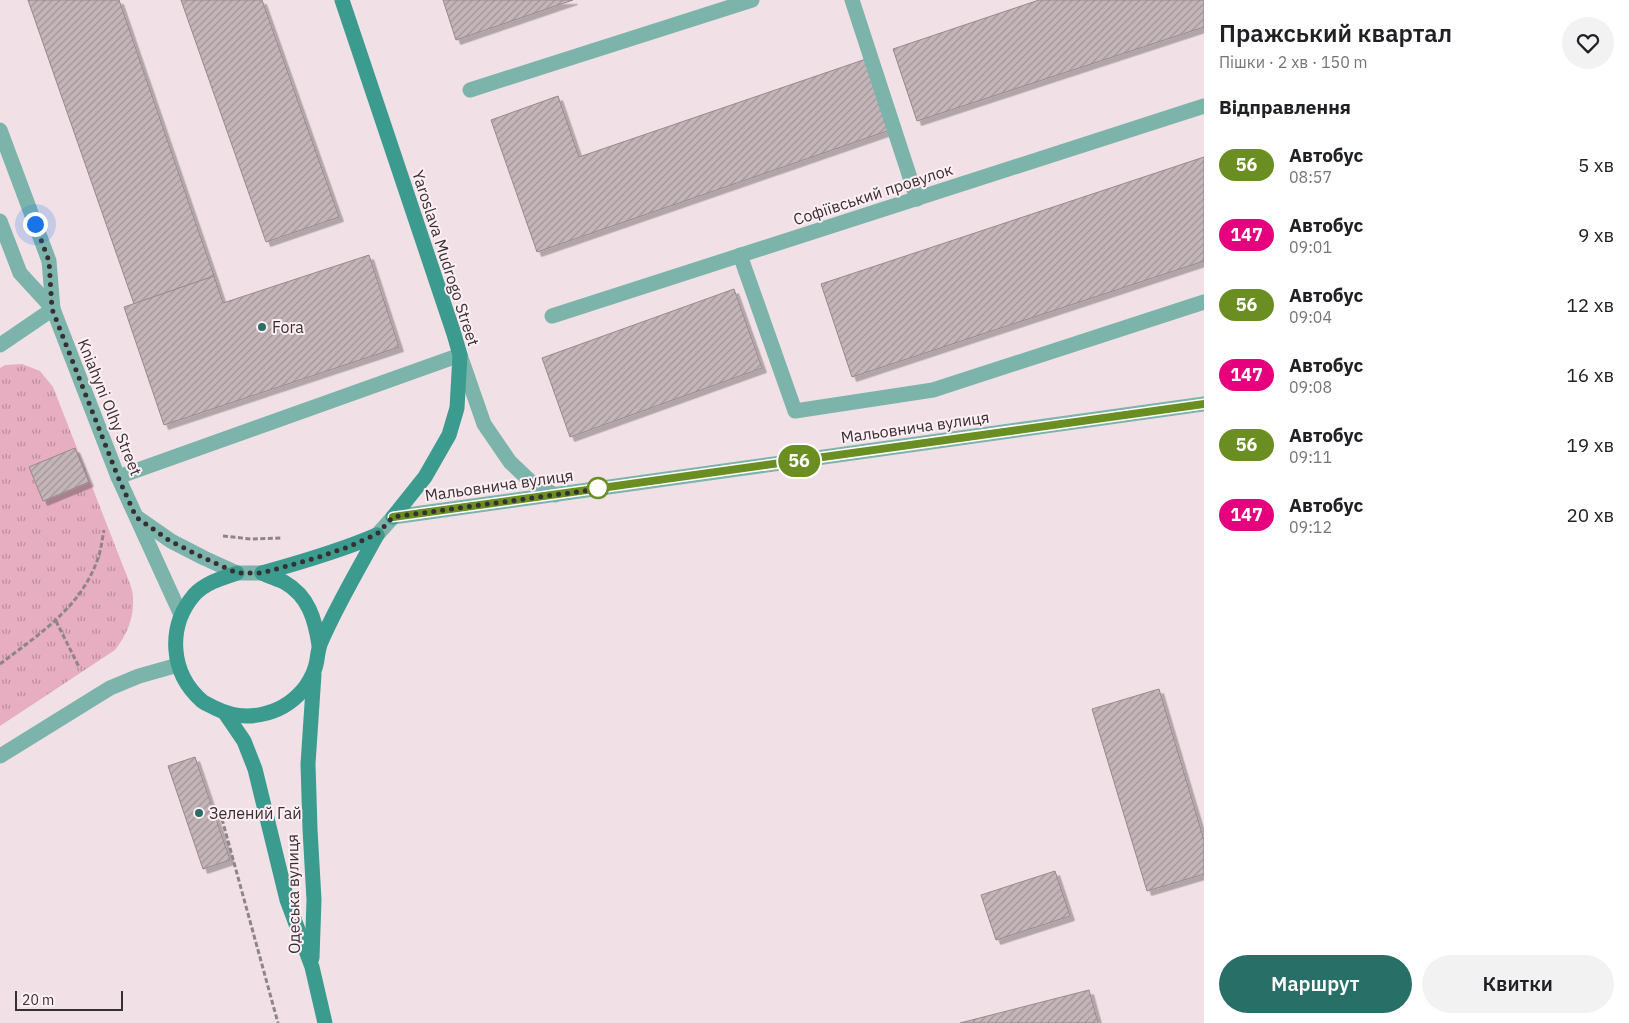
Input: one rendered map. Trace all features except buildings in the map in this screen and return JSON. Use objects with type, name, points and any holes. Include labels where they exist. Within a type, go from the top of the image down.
[{"type":"main road","name":"Yaroslava Mudrogo Street","points":[[342,0],[460,355],[457,408],[449,435],[425,477],[393,517]]},
{"type":"main road","points":[[237,573],[213,581],[195,594],[181,615],[175,640],[178,665],[186,682],[203,701],[225,713],[250,716],[267,714],[283,707],[302,691],[315,670],[320,645],[377,534]]},
{"type":"main road","points":[[262,573],[316,558],[377,534]]},
{"type":"main road","points":[[262,573],[286,583],[304,600],[315,620],[320,645]]},
{"type":"main road","name":"Одеська вулиця","points":[[312,967],[314,900],[308,764],[315,670]]},
{"type":"main road","name":"Одеська вулиця","points":[[225,713],[244,741],[255,769],[287,900],[312,967],[326,1023]]},
{"type":"street","points":[[470,90],[752,0]]},
{"type":"street","points":[[852,0],[917,199]]},
{"type":"street","name":"Софіївський провулок","points":[[552,316],[1204,106]]},
{"type":"street","name":"Kniahyni Olhy Street","points":[[0,130],[49,261],[52,309],[118,477],[181,615]]},
{"type":"street","name":"Kniahyni Olhy Street","points":[[0,221],[20,273],[52,309]]},
{"type":"street","points":[[740,255],[794,411],[933,390],[1204,302]]},
{"type":"street","points":[[0,345],[52,309]]},
{"type":"street","points":[[118,477],[460,355],[484,424],[510,462],[530,481],[556,495]]},
{"type":"street","name":"Мальовнича вулиця","points":[[393,517],[1204,404]]},
{"type":"street","points":[[136,517],[170,541],[237,573],[262,573]]},
{"type":"street","points":[[377,534],[393,517]]},
{"type":"street","points":[[0,756],[110,688],[139,676],[178,665]]},
{"type":"path","points":[[0,664],[56,621],[73,603],[88,581],[98,560],[104,530]]},
{"type":"path","points":[[215,535],[251,539],[290,538]]},
{"type":"path","points":[[56,621],[79,667]]},
{"type":"path","points":[[222,818],[278,1023]]},
{"type":"green space","points":[[22,364],[40,371],[53,387],[130,584],[133,606],[129,626],[115,650],[0,726],[0,368],[5,365]]},
{"type":"bus line","name":"56","points":[[393,517],[1204,404]]},
{"type":"place","name":"Fora","points":[[262,327]]},
{"type":"place","name":"Зелений Гай","points":[[199,813]]},
{"type":"route","points":[[35,224],[49,261],[52,309],[118,477],[136,517],[170,541],[204,558],[237,573],[262,573],[348,547],[377,534],[393,517],[605,488],[598,488]]}]
